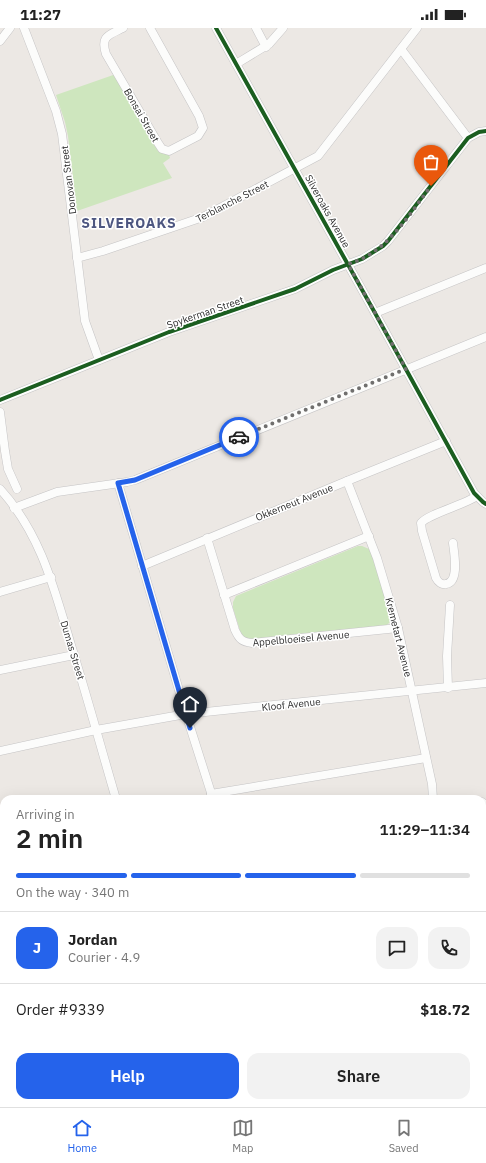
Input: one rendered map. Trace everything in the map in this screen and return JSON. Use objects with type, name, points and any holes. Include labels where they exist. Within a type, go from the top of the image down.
[{"type":"street","points":[[0,41],[10,28]]},
{"type":"street","name":"Donovan Street","points":[[24,28],[56,111],[62,134],[85,321],[99,360]]},
{"type":"street","name":"Bonsai Street","points":[[123,28],[105,38],[103,42],[106,54],[158,143],[162,149],[169,151],[198,136],[202,132],[203,128],[202,123],[150,28]]},
{"type":"street","name":"Silveroaks Avenue","points":[[216,28],[477,496],[486,504]]},
{"type":"street","points":[[256,28],[266,47]]},
{"type":"street","points":[[236,64],[266,47],[283,28]]},
{"type":"street","name":"Terblanche Street","points":[[77,258],[103,251],[203,217],[318,156],[326,148],[418,28]]},
{"type":"street","points":[[401,49],[468,138],[479,132],[486,131]]},
{"type":"street","name":"Spykerman Street","points":[[0,400],[168,332],[295,289],[333,270],[356,262],[388,241],[468,138]]},
{"type":"street","points":[[376,313],[486,268]]},
{"type":"street","points":[[14,508],[57,492],[135,480],[486,337]]},
{"type":"street","points":[[0,412],[2,453],[17,489]]},
{"type":"street","name":"Okkerneut Avenue","points":[[142,566],[446,441]]},
{"type":"street","name":"Kremetart Avenue","points":[[346,481],[377,558],[398,628],[433,795]]},
{"type":"street","points":[[118,483],[211,795]]},
{"type":"street","name":"Dumas Street","points":[[0,489],[28,528],[43,556],[51,577],[115,795]]},
{"type":"street","points":[[453,543],[455,559],[454,578],[451,582],[444,584],[436,578],[422,531],[422,523],[428,518],[477,496]]},
{"type":"street","points":[[224,596],[369,536]]},
{"type":"street","name":"Appelbloeisel Avenue","points":[[208,538],[235,630],[239,639],[245,642],[252,643],[398,628]]},
{"type":"street","points":[[0,592],[51,577]]},
{"type":"street","points":[[448,688],[446,656],[450,605]]},
{"type":"street","points":[[0,670],[74,655]]},
{"type":"street","name":"Kloof Avenue","points":[[0,751],[96,730],[186,714],[412,692],[486,683]]},
{"type":"street","points":[[223,795],[426,758]]},
{"type":"green space","points":[[116,74],[158,151],[169,155],[170,158],[163,163],[172,178],[77,211],[68,136],[56,95]]},
{"type":"green space","points":[[358,546],[369,549],[374,561],[391,617],[391,621],[387,625],[248,640],[241,634],[233,608],[233,602],[236,596]]},
{"type":"cycle path","points":[[216,28],[474,493],[486,504]]},
{"type":"cycle path","points":[[0,400],[169,332],[295,289],[333,270],[362,259],[383,246],[388,241],[468,138],[479,132],[486,131]]},
{"type":"way so far","points":[[239,437],[406,369],[348,264],[362,259],[383,246],[431,186]]},
{"type":"district","name":"SILVEROAKS","points":[[129,223]]},
{"type":"route","points":[[190,728],[118,483],[135,480],[239,437]]}]
